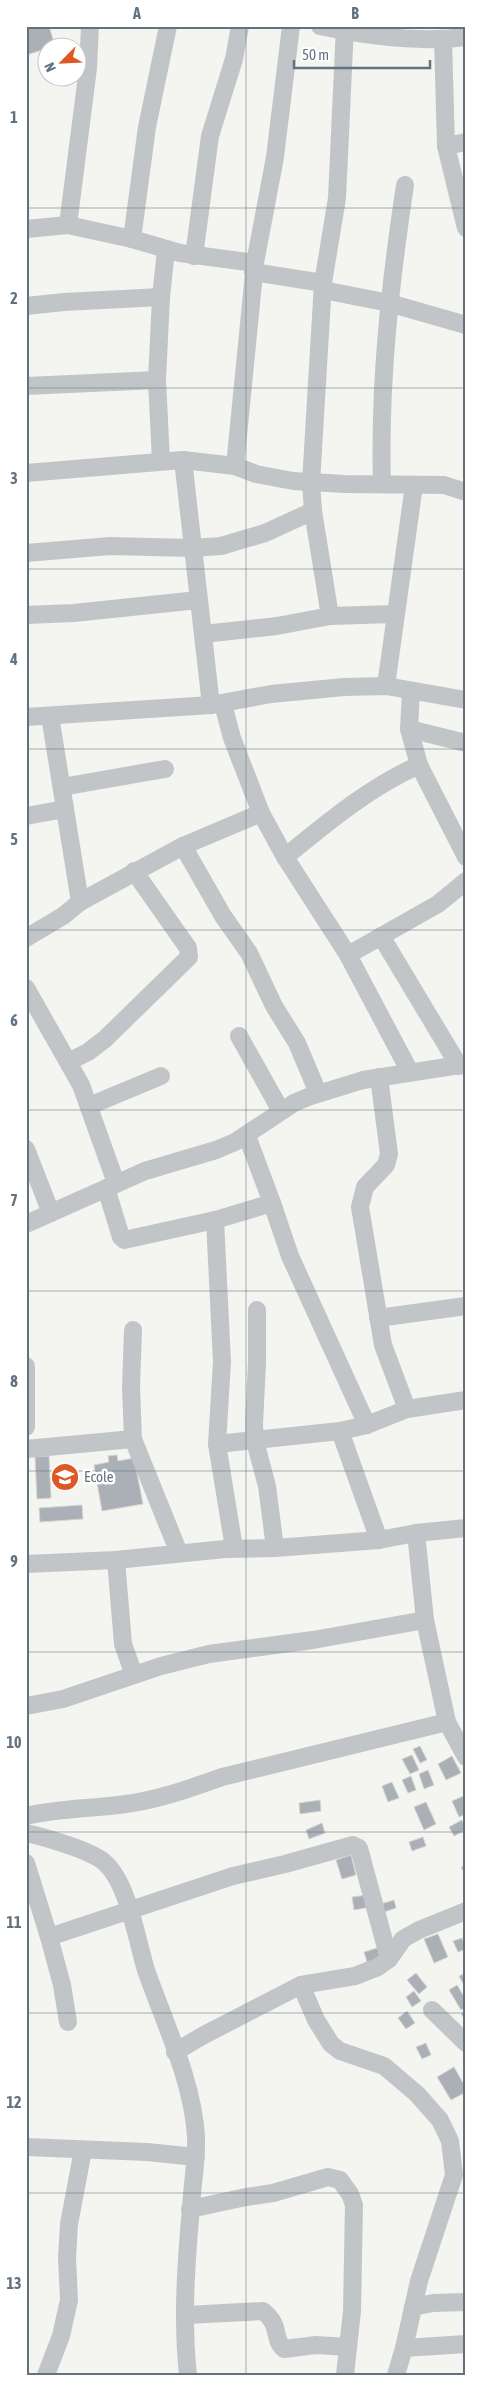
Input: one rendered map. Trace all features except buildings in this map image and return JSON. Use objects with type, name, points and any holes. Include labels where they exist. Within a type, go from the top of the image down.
[{"type":"street","points":[[68,225],[88,68],[90,26]]},
{"type":"street","points":[[132,239],[147,127],[168,26]]},
{"type":"street","points":[[194,256],[210,136],[234,59],[240,26]]},
{"type":"street","points":[[235,466],[254,268],[275,157],[291,26]]},
{"type":"street","points":[[320,26],[345,29],[359,35],[457,35],[446,146],[466,228]]},
{"type":"street","points":[[330,616],[313,512],[311,483],[323,286],[337,198],[345,29]]},
{"type":"street","points":[[446,146],[466,142]]},
{"type":"street","points":[[382,484],[380,424],[389,303],[405,185]]},
{"type":"street","points":[[26,229],[68,225],[132,239],[166,250],[254,268],[466,325]]},
{"type":"street","points":[[161,461],[157,380],[161,297],[166,250]]},
{"type":"street","points":[[26,306],[161,297]]},
{"type":"street","points":[[26,386],[157,380]]},
{"type":"street","points":[[183,460],[198,600],[217,704],[261,813],[285,857],[348,955],[410,1072]]},
{"type":"street","points":[[26,472],[183,460],[235,466],[270,477],[311,483],[444,485],[466,492]]},
{"type":"street","points":[[386,686],[394,614],[414,485]]},
{"type":"street","points":[[26,553],[110,546],[145,545],[192,548],[221,546],[245,539],[313,512]]},
{"type":"street","points":[[26,615],[74,613],[198,600]]},
{"type":"street","points":[[204,634],[277,626],[330,616],[394,614]]},
{"type":"street","points":[[26,717],[217,704],[312,689],[386,686],[411,692],[466,700]]},
{"type":"street","points":[[411,692],[409,729],[418,766],[466,857]]},
{"type":"street","points":[[50,716],[80,902]]},
{"type":"street","points":[[409,729],[466,743]]},
{"type":"street","points":[[285,857],[350,805],[390,778],[418,766]]},
{"type":"street","points":[[62,787],[165,769]]},
{"type":"street","points":[[26,816],[65,809]]},
{"type":"street","points":[[26,938],[63,916],[80,902],[134,871],[184,846],[261,813]]},
{"type":"street","points":[[184,846],[223,916],[249,953],[274,1006],[297,1043],[318,1093]]},
{"type":"street","points":[[68,1062],[88,1052],[105,1039],[189,958],[188,948],[134,871]]},
{"type":"street","points":[[348,955],[438,904],[466,882]]},
{"type":"street","points":[[26,1224],[144,1171],[216,1150],[247,1136],[294,1103],[318,1093],[378,1077],[462,1065],[381,936]]},
{"type":"street","points":[[26,988],[81,1085],[89,1106],[111,1185],[121,1236],[124,1240],[215,1220],[272,1203]]},
{"type":"street","points":[[239,1036],[281,1111]]},
{"type":"street","points":[[89,1106],[161,1076]]},
{"type":"street","points":[[378,1077],[390,1154],[389,1161],[365,1187],[360,1207],[383,1345],[407,1409]]},
{"type":"street","points":[[247,1136],[290,1256],[367,1425]]},
{"type":"street","points":[[26,1149],[51,1213]]},
{"type":"street","points":[[215,1220],[222,1362],[217,1444],[234,1548]]},
{"type":"street","points":[[378,1318],[466,1306]]},
{"type":"street","points":[[257,1310],[258,1363],[254,1424],[255,1441],[266,1486],[275,1548]]},
{"type":"street","points":[[133,1330],[131,1388],[133,1439],[179,1552]]},
{"type":"street","points":[[26,1366],[26,1427]]},
{"type":"street","points":[[217,1444],[340,1431],[367,1425],[407,1409],[466,1400]]},
{"type":"street","points":[[340,1431],[379,1540]]},
{"type":"street","points":[[26,1450],[133,1439]]},
{"type":"street","points":[[26,1564],[116,1560],[179,1552],[234,1548],[275,1548],[379,1540],[416,1533],[466,1528]]},
{"type":"street","points":[[416,1533],[425,1620],[446,1722],[466,1757]]},
{"type":"street","points":[[116,1560],[123,1644],[134,1675]]},
{"type":"street","points":[[26,1706],[63,1699],[134,1675],[209,1654],[313,1640],[425,1620]]},
{"type":"street","points":[[26,1816],[56,1809],[90,1809],[129,1804],[186,1790],[222,1777],[446,1722]]},
{"type":"street","points":[[26,1833],[57,1841],[103,1861],[112,1872],[130,1909],[146,1968],[190,2098],[196,2135],[196,2157],[190,2209],[186,2315],[188,2375]]},
{"type":"street","points":[[49,1937],[233,1876],[353,1845],[359,1848],[389,1959]]},
{"type":"street","points":[[26,1863],[62,1986],[68,2022]]},
{"type":"street","points":[[175,2052],[212,2030],[301,1985],[355,1976],[384,1964],[403,1940],[419,1930],[466,1911]]},
{"type":"street","points":[[301,1985],[316,2020],[331,2044],[340,2051],[384,2066],[417,2094],[435,2114],[450,2141],[454,2175],[419,2281],[396,2375]]},
{"type":"street","points":[[432,2010],[466,2043]]},
{"type":"street","points":[[26,2148],[147,2152],[196,2157]]},
{"type":"street","points":[[46,2375],[61,2336],[69,2300],[67,2258],[69,2224],[84,2150]]},
{"type":"street","points":[[190,2209],[246,2196],[273,2193],[328,2177],[340,2180],[350,2194],[354,2205],[352,2311],[345,2375]]},
{"type":"street","points":[[413,2307],[434,2303],[466,2302]]},
{"type":"street","points":[[186,2315],[263,2311],[276,2325],[278,2341],[284,2349],[316,2346],[348,2347]]},
{"type":"street","points":[[404,2348],[466,2344]]},
{"type":"place","name":"Ecole","points":[[65,1477]]}]
